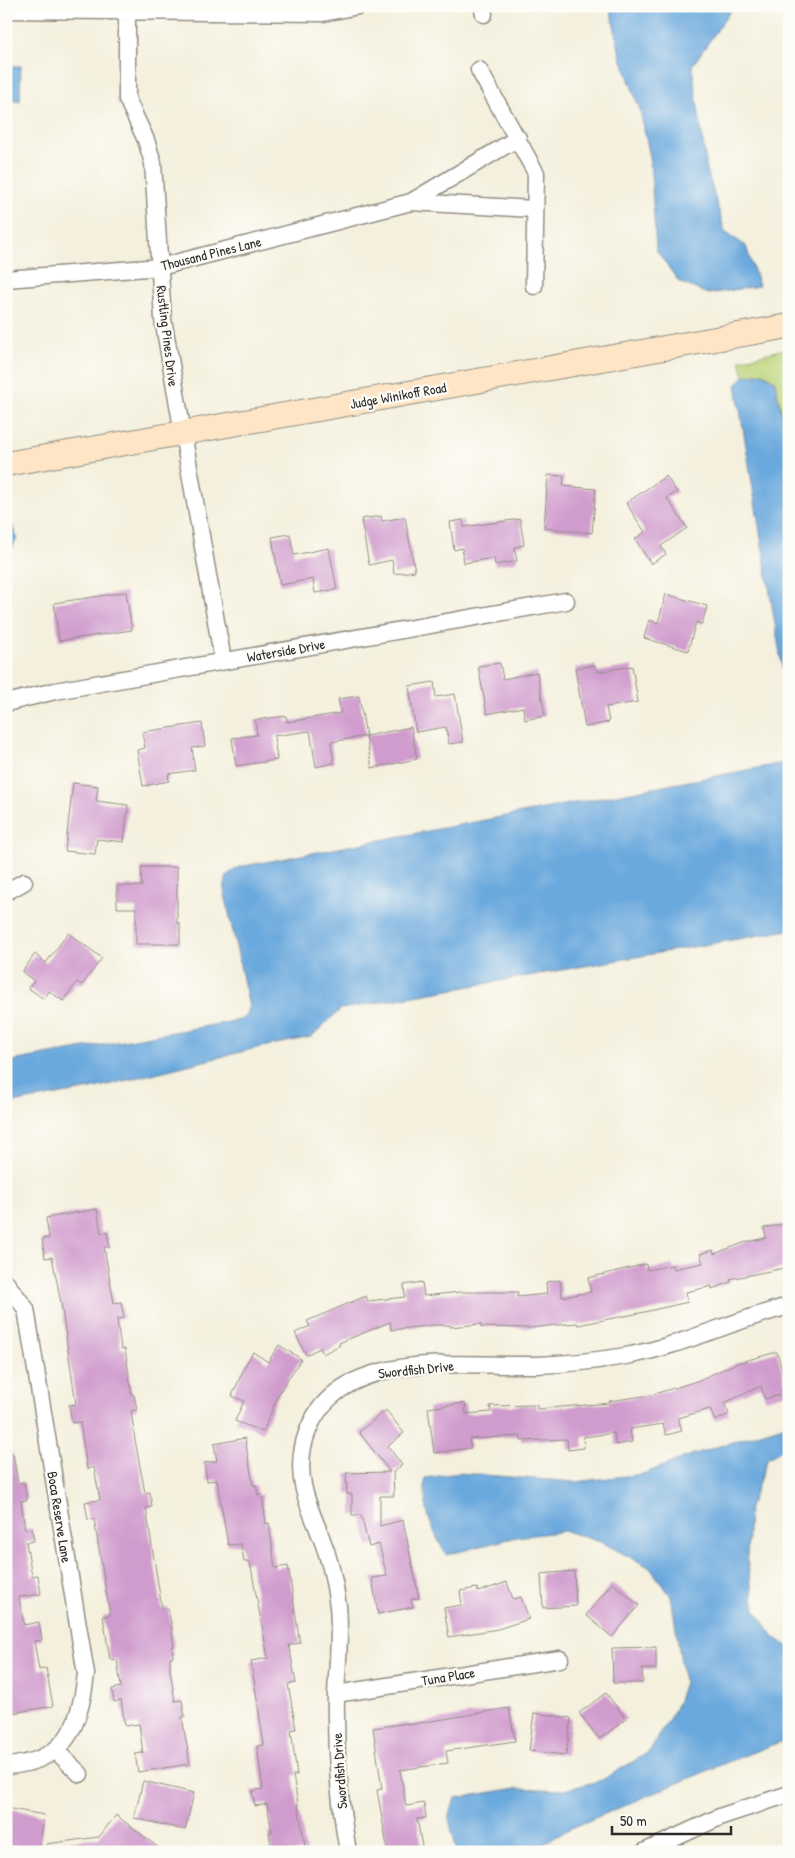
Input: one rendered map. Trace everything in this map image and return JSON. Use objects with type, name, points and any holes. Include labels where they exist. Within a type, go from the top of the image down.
[{"type":"street","points":[[6,10],[323,13],[358,6]]},
{"type":"street","name":"Rustling Pines Drive","points":[[127,11],[127,99],[146,140],[153,163],[164,319],[182,433],[223,661]]},
{"type":"street","points":[[478,70],[536,173],[534,286]]},
{"type":"street","name":"Thousand Pines Lane","points":[[6,278],[160,267],[411,202],[518,138]]},
{"type":"street","name":"Thousand Pines Lane","points":[[411,202],[534,209]]},
{"type":"street","name":"Judge Winikoff Road","points":[[6,464],[789,326]]},
{"type":"street","name":"Waterside Drive","points":[[6,703],[55,691],[566,601]]},
{"type":"street","points":[[6,892],[24,882]]},
{"type":"street","name":"Boca Reserve Lane","points":[[6,1283],[26,1309],[86,1674],[80,1715],[62,1744],[35,1761],[6,1766]]},
{"type":"street","name":"Swordfish Drive","points":[[348,1852],[340,1802],[336,1754],[336,1694],[340,1644],[334,1584],[321,1538],[307,1505],[300,1469],[304,1445],[312,1422],[335,1394],[355,1380],[377,1371],[454,1364],[536,1365],[585,1362],[628,1355],[675,1343],[789,1306]]},
{"type":"street","name":"Tuna Place","points":[[336,1694],[560,1659]]},
{"type":"street","points":[[55,1750],[80,1774]]},
{"type":"street","points":[[644,1852],[722,1816],[789,1794]]},
{"type":"green space","points":[[789,348],[789,450],[775,381],[763,373],[744,376],[740,360]]},
{"type":"water","points":[[610,6],[734,6],[692,66],[707,170],[725,232],[746,246],[759,286],[708,294],[679,282],[656,250],[650,157],[640,110],[620,55]]},
{"type":"water","points":[[6,66],[21,66],[20,101],[6,101]]},
{"type":"water","points":[[763,373],[775,381],[789,450],[789,710],[736,385],[744,376]]},
{"type":"water","points":[[6,524],[11,524],[17,538],[10,552],[6,553]]},
{"type":"water","points":[[789,762],[789,930],[341,1009],[311,1037],[257,1048],[91,1089],[6,1104],[6,1062],[240,1020],[247,1015],[249,1007],[224,890],[227,875],[239,867]]},
{"type":"water","points":[[789,1424],[789,1446],[768,1458],[749,1508],[747,1560],[755,1609],[774,1637],[789,1647],[789,1741],[777,1743],[728,1762],[569,1829],[531,1852],[457,1852],[449,1819],[455,1798],[517,1788],[564,1790],[602,1780],[649,1752],[675,1709],[684,1682],[671,1596],[649,1567],[603,1543],[566,1531],[517,1537],[446,1555],[429,1518],[425,1478],[459,1473],[575,1482],[643,1474],[691,1455]]},
{"type":"building","points":[[548,475],[564,476],[563,486],[596,489],[592,533],[544,528]]},
{"type":"building","points":[[666,476],[677,492],[667,498],[687,528],[661,546],[666,554],[651,564],[635,539],[645,532],[626,503]]},
{"type":"building","points":[[381,516],[382,521],[405,517],[415,571],[394,574],[392,560],[369,565],[361,519]]},
{"type":"building","points":[[520,519],[524,545],[514,547],[517,561],[495,565],[494,558],[464,563],[462,548],[454,550],[450,522],[463,520],[464,527]]},
{"type":"building","points":[[290,534],[294,555],[329,548],[337,589],[315,593],[313,579],[280,585],[272,537]]},
{"type":"building","points":[[126,592],[132,630],[59,641],[54,603]]},
{"type":"building","points":[[666,594],[707,606],[702,624],[696,622],[688,651],[644,638],[649,620],[658,623]]},
{"type":"building","points":[[500,663],[503,679],[537,672],[545,716],[525,720],[523,707],[487,714],[478,666]]},
{"type":"building","points":[[595,665],[597,672],[632,666],[638,702],[606,707],[609,722],[585,727],[575,668]]},
{"type":"building","points":[[434,682],[436,697],[455,694],[463,742],[449,744],[446,727],[416,732],[409,686]]},
{"type":"building","points":[[359,696],[366,736],[331,742],[334,763],[316,767],[310,731],[274,736],[277,760],[236,766],[232,738],[257,735],[255,720],[286,716],[287,722],[341,713],[338,699]]},
{"type":"building","points":[[202,723],[205,746],[192,748],[195,770],[168,774],[169,781],[143,786],[137,750],[145,748],[142,732]]},
{"type":"building","points":[[411,727],[417,759],[372,768],[366,736]]},
{"type":"building","points":[[73,783],[98,786],[96,801],[128,805],[124,842],[97,839],[95,854],[65,851]]},
{"type":"building","points":[[141,867],[177,867],[177,923],[180,923],[180,944],[136,944],[136,908],[117,908],[117,886],[142,886]]},
{"type":"building","points":[[68,933],[102,958],[82,985],[77,982],[63,1001],[49,991],[44,999],[28,988],[34,981],[22,972],[35,954],[46,963]]},
{"type":"building","points":[[97,1209],[101,1233],[107,1232],[110,1247],[104,1247],[114,1303],[121,1302],[124,1318],[117,1319],[121,1349],[125,1349],[132,1395],[134,1395],[137,1410],[131,1411],[135,1440],[145,1493],[150,1492],[152,1507],[146,1508],[162,1609],[168,1608],[171,1623],[174,1647],[172,1647],[173,1657],[170,1657],[170,1671],[175,1701],[182,1700],[185,1717],[182,1717],[190,1764],[138,1772],[135,1754],[143,1753],[139,1724],[125,1726],[121,1700],[114,1702],[112,1689],[121,1687],[117,1659],[110,1660],[103,1616],[110,1615],[94,1519],[88,1520],[85,1502],[100,1500],[94,1467],[87,1469],[80,1422],[72,1423],[69,1405],[76,1404],[61,1303],[52,1257],[45,1258],[42,1239],[49,1238],[46,1218]]},
{"type":"building","points":[[789,1223],[789,1267],[730,1279],[731,1282],[712,1289],[712,1286],[686,1292],[688,1302],[640,1313],[578,1325],[577,1323],[529,1328],[481,1327],[481,1324],[450,1327],[450,1325],[434,1325],[391,1330],[390,1322],[339,1343],[340,1345],[323,1354],[320,1348],[306,1355],[295,1333],[310,1326],[307,1321],[366,1296],[368,1301],[405,1297],[404,1285],[422,1282],[424,1296],[460,1292],[518,1292],[517,1297],[547,1294],[546,1282],[560,1280],[562,1297],[591,1292],[588,1278],[646,1264],[647,1270],[673,1265],[673,1269],[703,1263],[700,1254],[713,1250],[714,1254],[746,1242],[766,1238],[764,1228]]},
{"type":"building","points":[[279,1345],[301,1359],[279,1393],[263,1432],[235,1421],[244,1401],[232,1396],[253,1352],[268,1362]]},
{"type":"building","points":[[777,1352],[788,1393],[765,1399],[761,1386],[724,1403],[729,1414],[715,1421],[710,1409],[678,1418],[682,1431],[666,1435],[663,1424],[630,1429],[632,1442],[616,1445],[614,1433],[583,1437],[584,1448],[568,1450],[567,1439],[521,1441],[521,1436],[469,1439],[471,1448],[434,1453],[428,1408],[465,1403],[466,1414],[491,1412],[490,1406],[537,1405],[537,1409],[610,1403],[609,1401],[651,1395],[697,1381],[737,1363]]},
{"type":"building","points":[[386,1410],[404,1433],[388,1446],[402,1465],[393,1472],[394,1496],[380,1496],[380,1526],[403,1520],[419,1598],[411,1599],[413,1607],[378,1614],[372,1578],[387,1576],[379,1544],[369,1547],[361,1515],[352,1515],[352,1494],[347,1494],[346,1473],[390,1472],[359,1432]]},
{"type":"building","points":[[245,1438],[253,1485],[256,1485],[258,1495],[262,1494],[266,1524],[269,1523],[275,1568],[288,1566],[300,1643],[289,1645],[296,1683],[288,1684],[296,1729],[291,1730],[297,1775],[293,1775],[306,1852],[272,1852],[269,1832],[272,1832],[267,1804],[255,1806],[252,1791],[263,1789],[257,1746],[264,1745],[251,1661],[268,1658],[250,1562],[244,1562],[241,1544],[228,1545],[217,1480],[207,1481],[204,1463],[217,1461],[214,1444]]},
{"type":"building","points":[[13,1454],[18,1483],[24,1482],[27,1500],[21,1501],[25,1529],[32,1528],[34,1541],[26,1542],[32,1576],[38,1575],[41,1594],[19,1597],[24,1625],[39,1622],[42,1640],[34,1641],[39,1670],[46,1668],[53,1706],[6,1714],[6,1455]]},
{"type":"building","points":[[574,1571],[576,1606],[543,1608],[541,1574]]},
{"type":"building","points":[[507,1582],[513,1599],[521,1597],[529,1619],[498,1629],[449,1637],[444,1608],[462,1605],[460,1591],[477,1588],[478,1592]]},
{"type":"building","points":[[612,1583],[639,1605],[612,1637],[586,1615]]},
{"type":"building","points":[[656,1647],[656,1669],[642,1669],[643,1683],[613,1683],[612,1648]]},
{"type":"building","points":[[606,1693],[626,1719],[599,1739],[579,1713]]},
{"type":"building","points":[[509,1708],[515,1741],[446,1751],[448,1763],[400,1770],[406,1806],[424,1803],[426,1818],[417,1819],[423,1852],[388,1852],[377,1790],[382,1789],[373,1728],[408,1723],[408,1725]]},
{"type":"building","points":[[534,1713],[571,1718],[566,1755],[529,1751]]},
{"type":"building","points":[[143,1781],[194,1793],[185,1830],[134,1818]]},
{"type":"building","points":[[6,1808],[44,1815],[39,1852],[6,1852]]},
{"type":"building","points":[[116,1815],[164,1852],[46,1852],[46,1844],[99,1837]]}]
